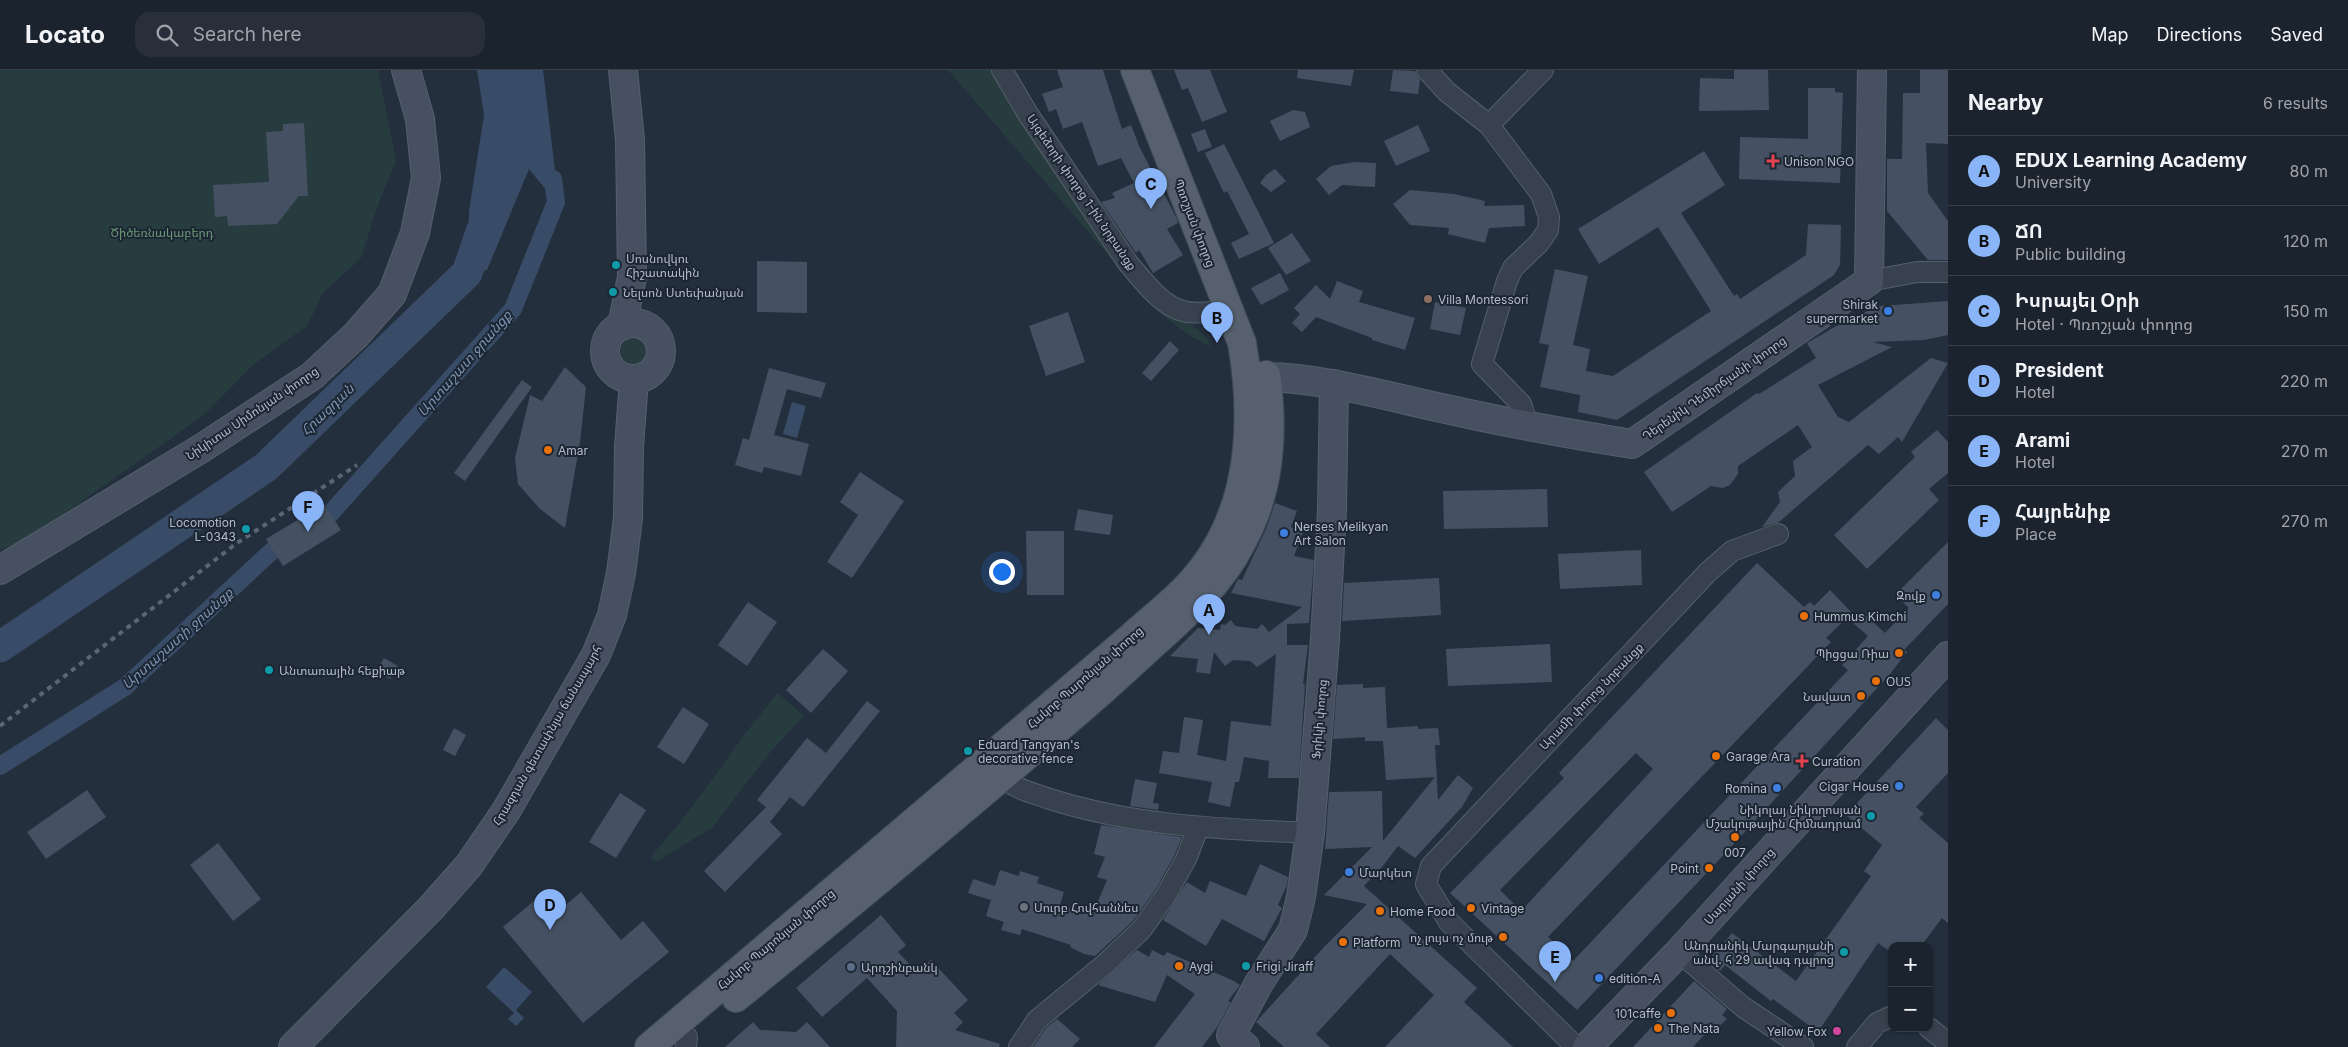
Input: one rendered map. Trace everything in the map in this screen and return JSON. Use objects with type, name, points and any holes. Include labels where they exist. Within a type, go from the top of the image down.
[{"type":"main road","name":"Պռոշյան փողոց","points":[[1135,70],[1257,377]]},
{"type":"main road","name":"Պռոշյան փողոց","points":[[1150,70],[1256,338],[1257,377]]},
{"type":"main road","name":"Հակոբ Պարոնյան փողոց","points":[[683,1044],[1002,777],[1085,706],[1186,615],[1233,558],[1254,518],[1262,492],[1269,452],[1270,428],[1257,377]]},
{"type":"main road","name":"Հակոբ Պարոնյան փողոց","points":[[649,1047],[1030,725],[1189,585],[1204,567],[1234,511],[1241,486],[1257,377]]},
{"type":"street","name":"Նիկիտա Սիմոնյան փողոց","points":[[0,570],[202,448],[312,376],[356,335],[392,294],[415,232],[426,178],[420,118],[406,70]]},
{"type":"street","points":[[624,70],[630,140],[632,277],[622,326],[609,338],[606,346],[607,361],[620,376],[634,379],[650,374],[659,362],[661,346],[632,277]]},
{"type":"street","name":"Այգեձորի փողոց 1-ին նրբանցք","points":[[1002,70],[1028,114],[1128,263],[1145,282],[1164,301],[1184,312],[1230,311]]},
{"type":"street","points":[[1427,70],[1448,92],[1489,125],[1541,194],[1549,217],[1548,230],[1539,243],[1513,268],[1482,364],[1521,404],[1524,413],[1521,426]]},
{"type":"street","points":[[1489,125],[1543,70]]},
{"type":"street","points":[[1872,70],[1869,281],[1917,272],[1948,272]]},
{"type":"street","name":"Դերենիկ Դեմիրճյանի փողոց","points":[[1257,377],[1334,384],[1521,426],[1632,444],[1869,281]]},
{"type":"street","points":[[622,326],[639,324],[654,332]]},
{"type":"street","name":"Հրազդան գետափնյա ճանապարհ","points":[[293,1047],[431,908],[469,865],[506,812],[596,655],[612,615],[621,573],[628,518],[629,447],[634,379]]},
{"type":"street","name":"Ֆրիկի փողոց","points":[[1232,1043],[1258,983],[1293,930],[1301,897],[1310,833],[1326,639],[1332,510],[1334,384]]},
{"type":"street","name":"Արամի փողոց նրբանցք","points":[[1576,1047],[1450,922],[1426,884],[1430,866],[1708,572],[1732,551],[1778,534]]},
{"type":"street","name":"Սարյանի փողոց","points":[[1587,1047],[1679,952],[1945,667]]},
{"type":"street","points":[[1002,777],[1009,783],[1024,790],[1088,811],[1198,828],[1310,833]]},
{"type":"street","points":[[1019,1047],[1037,1020],[1105,964],[1142,929],[1170,888],[1186,858],[1198,828]]},
{"type":"street","points":[[1679,952],[1743,1007],[1803,1047]]},
{"type":"street","points":[[1857,1047],[1877,1022],[1888,1018]]},
{"type":"street","points":[[1933,1031],[1948,1044]]},
{"type":"green space","name":"Ծիծեռնակաբերդ","points":[[0,70],[378,70],[396,160],[378,205],[361,258],[323,293],[307,326],[253,365],[204,415],[31,537],[0,550]]},
{"type":"green space","points":[[948,70],[991,70],[1018,115],[1188,322],[1206,337],[1211,347],[1190,336],[1156,310]]},
{"type":"green space","points":[[634,338],[643,342],[647,351],[643,360],[634,364],[625,360],[621,351],[625,342]]},
{"type":"green space","points":[[778,693],[804,716],[771,751],[713,827],[658,861],[652,860],[652,855],[669,836]]},
{"type":"water","points":[[477,70],[543,70],[556,179],[556,202],[529,169],[487,270],[467,273],[469,211],[484,115]]},
{"type":"water","points":[[792,402],[806,406],[797,438],[783,434]]},
{"type":"water","points":[[504,967],[532,992],[516,1010],[524,1018],[516,1026],[508,1019],[514,1013],[486,987]]},
{"type":"building","points":[[1057,70],[1103,70],[1122,129],[1131,125],[1140,148],[1177,219],[1178,223],[1167,229],[1183,255],[1153,273],[1139,250],[1136,253],[1101,202],[1115,198],[1112,193],[1134,183],[1121,158],[1098,166],[1082,122],[1063,129],[1056,109],[1049,112],[1042,94],[1063,87]]},
{"type":"building","points":[[1174,70],[1210,70],[1227,112],[1202,122],[1188,88],[1182,90]]},
{"type":"building","points":[[1298,70],[1354,70],[1351,86],[1297,78]]},
{"type":"building","points":[[1393,70],[1415,71],[1420,80],[1418,94],[1390,91]]},
{"type":"building","points":[[1734,70],[1768,70],[1769,110],[1699,111],[1700,78],[1734,79]]},
{"type":"building","points":[[1920,70],[1948,70],[1948,144],[1926,143],[1928,193],[1948,221],[1948,260],[1928,260],[1887,211],[1887,159],[1902,159],[1903,93],[1920,93]]},
{"type":"building","points":[[1808,88],[1835,88],[1835,92],[1843,93],[1840,183],[1739,179],[1740,137],[1808,139]]},
{"type":"building","points":[[1293,110],[1305,112],[1310,127],[1280,141],[1270,121]]},
{"type":"building","points":[[304,123],[308,196],[299,196],[277,224],[228,226],[227,216],[215,217],[213,185],[269,182],[266,132],[283,131],[283,124]]},
{"type":"building","points":[[1418,125],[1430,151],[1396,166],[1384,141]]},
{"type":"building","points":[[1205,129],[1212,147],[1198,152],[1191,134]]},
{"type":"building","points":[[1224,144],[1274,243],[1239,259],[1231,243],[1249,234],[1227,191],[1224,193],[1205,153]]},
{"type":"building","points":[[1704,151],[1725,185],[1681,213],[1734,296],[1737,294],[1740,299],[1806,255],[1808,224],[1841,225],[1840,265],[1834,275],[1617,420],[1578,412],[1580,395],[1540,387],[1549,345],[1539,343],[1555,269],[1588,276],[1573,345],[1590,349],[1586,371],[1613,376],[1711,311],[1658,227],[1599,264],[1578,229]]},
{"type":"building","points":[[1355,162],[1376,163],[1375,187],[1342,185],[1329,195],[1316,179],[1331,166]]},
{"type":"building","points":[[1275,169],[1286,181],[1271,192],[1260,183],[1266,175]]},
{"type":"building","points":[[1410,190],[1454,194],[1485,201],[1484,206],[1524,205],[1525,226],[1489,228],[1485,243],[1448,234],[1449,228],[1410,225],[1393,204]]},
{"type":"building","points":[[1292,233],[1311,261],[1286,275],[1268,248]]},
{"type":"building","points":[[757,261],[807,262],[807,313],[757,312]]},
{"type":"building","points":[[1280,273],[1289,290],[1261,305],[1251,288]]},
{"type":"building","points":[[1337,281],[1363,291],[1359,302],[1415,318],[1405,350],[1372,340],[1372,338],[1316,317],[1302,332],[1292,323],[1300,314],[1294,308],[1316,285],[1330,299]]},
{"type":"building","points":[[1948,301],[1948,335],[1924,340],[1873,342],[1892,347],[1818,385],[1838,417],[1849,422],[1931,358],[1948,363],[1902,442],[1898,437],[1879,454],[1868,445],[1779,522],[1762,527],[1780,502],[1778,492],[1795,476],[1793,461],[1812,447],[1798,425],[1738,466],[1738,474],[1730,485],[1723,488],[1711,486],[1672,512],[1644,472],[1757,393],[1759,394],[1816,358],[1807,343],[1852,317],[1881,306]]},
{"type":"building","points":[[1435,302],[1466,308],[1460,335],[1430,329]]},
{"type":"building","points":[[1068,312],[1085,362],[1046,376],[1029,326]]},
{"type":"building","points":[[1170,341],[1179,350],[1151,381],[1142,373]]},
{"type":"building","name":"Amar","points":[[565,367],[586,387],[580,442],[565,528],[540,509],[518,484],[515,458],[530,395],[542,401]]},
{"type":"building","points":[[769,368],[826,383],[821,398],[787,389],[774,435],[809,444],[801,476],[764,467],[762,473],[735,465],[743,438],[749,440]]},
{"type":"building","points":[[522,380],[532,387],[465,481],[454,473]]},
{"type":"building","points":[[1937,430],[1948,442],[1948,473],[1929,489],[1939,500],[1867,569],[1834,535],[1915,457],[1911,452]]},
{"type":"building","points":[[860,472],[904,501],[852,578],[827,562],[858,515],[840,502]]},
{"type":"building","points":[[1547,489],[1548,527],[1444,529],[1443,491]]},
{"type":"building","points":[[1275,503],[1297,511],[1291,527],[1303,532],[1294,556],[1314,560],[1309,623],[1287,624],[1287,645],[1308,645],[1303,684],[1305,684],[1299,778],[1268,778],[1269,761],[1244,757],[1239,782],[1235,782],[1230,807],[1208,802],[1212,782],[1159,773],[1163,751],[1179,753],[1184,717],[1203,720],[1197,755],[1226,761],[1231,721],[1271,726],[1276,654],[1257,667],[1250,661],[1233,660],[1225,666],[1214,652],[1210,674],[1196,672],[1198,659],[1170,656],[1198,628],[1220,630],[1221,624],[1225,625],[1231,620],[1235,626],[1257,629],[1262,624],[1269,632],[1302,607],[1231,593],[1238,579],[1242,580],[1266,529]]},
{"type":"building","points":[[324,504],[341,530],[283,566],[266,539]]},
{"type":"building","points":[[1078,509],[1113,515],[1110,535],[1074,530]]},
{"type":"building","points":[[1026,531],[1064,531],[1064,595],[1027,595]]},
{"type":"building","points":[[1948,542],[1948,604],[1904,650],[1907,652],[1890,674],[1717,862],[1577,1010],[1450,893],[1564,778],[1559,773],[1757,563],[1804,607],[1810,602],[1814,606],[1830,590],[1852,613],[1826,638],[1831,642],[1548,937],[1573,961],[1848,670],[1842,665],[1868,636],[1853,623],[1863,613],[1885,633],[1909,608],[1895,595]],"holes":[[[1636,753],[1653,769],[1521,911],[1500,890]]]},
{"type":"building","points":[[1641,550],[1642,585],[1560,589],[1558,554]]},
{"type":"building","points":[[1439,578],[1441,615],[1342,621],[1344,583]]},
{"type":"building","points":[[748,602],[777,622],[747,666],[718,645]]},
{"type":"building","points":[[1550,644],[1552,682],[1448,686],[1446,649]]},
{"type":"building","points":[[823,649],[848,671],[811,713],[786,690]]},
{"type":"building","points":[[384,658],[398,666],[390,679],[376,671]]},
{"type":"building","points":[[1363,684],[1363,688],[1385,687],[1387,728],[1418,726],[1418,729],[1438,728],[1440,745],[1435,745],[1438,800],[1458,775],[1473,788],[1462,807],[1415,858],[1398,846],[1364,886],[1477,988],[1464,1002],[1513,1047],[1385,1047],[1434,995],[1390,954],[1316,1034],[1330,1047],[1284,1047],[1256,1022],[1324,947],[1367,904],[1324,895],[1372,847],[1325,849],[1329,792],[1382,791],[1383,841],[1435,777],[1386,780],[1383,741],[1365,741],[1365,737],[1333,739],[1337,685]]},
{"type":"building","points":[[867,701],[880,711],[803,807],[790,797],[770,822],[782,834],[725,892],[704,871],[766,807],[757,800],[807,738],[826,753]]},
{"type":"building","points":[[683,707],[709,724],[684,764],[657,747]]},
{"type":"building","points":[[1936,718],[1948,730],[1948,773],[1916,807],[1924,814],[1919,818],[1948,843],[1948,923],[1942,918],[1924,942],[1888,942],[1888,950],[1878,943],[1818,1032],[1773,999],[1771,1001],[1725,965],[1720,971],[1708,961],[1732,933],[1796,981],[1871,876],[1864,871],[1882,845],[1846,815]]},
{"type":"building","points":[[454,728],[466,735],[455,756],[443,750]]},
{"type":"building","points":[[1135,779],[1157,783],[1153,803],[1159,804],[1158,810],[1130,806]]},
{"type":"building","points":[[87,790],[106,817],[46,859],[27,832]]},
{"type":"building","points":[[620,793],[646,810],[616,858],[589,842]]},
{"type":"building","points":[[1101,825],[1182,837],[1156,889],[1133,921],[1095,956],[1084,954],[1070,947],[1071,945],[1022,929],[1020,935],[1001,930],[1004,922],[986,916],[991,900],[968,893],[973,879],[995,886],[1000,870],[1019,876],[1020,871],[1039,877],[1037,883],[1064,892],[1060,905],[1092,915],[1107,880],[1097,877],[1105,857],[1094,854]]},
{"type":"building","points":[[218,843],[261,899],[233,921],[190,865]]},
{"type":"building","points":[[1260,864],[1288,877],[1287,885],[1278,905],[1282,908],[1264,941],[1222,919],[1206,946],[1163,920],[1187,882],[1205,893],[1210,881],[1246,896]]},
{"type":"building","points":[[581,892],[621,940],[643,921],[669,952],[583,1023],[503,927],[535,900],[550,918]]},
{"type":"building","points":[[881,915],[906,945],[898,952],[917,972],[931,960],[968,1000],[954,1013],[963,1022],[955,1030],[1000,1044],[999,1047],[896,1047],[897,1011],[867,978],[822,1017],[796,988]]},
{"type":"building","points":[[1137,950],[1149,957],[1152,950],[1164,956],[1167,952],[1240,985],[1228,1001],[1231,1002],[1218,1026],[1202,1047],[1154,1047],[1195,994],[1167,975],[1155,1002],[1098,985]]},
{"type":"building","points":[[1694,981],[1727,1009],[1722,1015],[1727,1019],[1716,1029],[1712,1026],[1693,1047],[1633,1047]]},
{"type":"building","points":[[1057,1019],[1080,1039],[1072,1047],[1033,1047],[1046,1028]]},
{"type":"building","points":[[753,1022],[760,1030],[796,1032],[807,1022],[830,1047],[725,1047]]},
{"type":"waterway","name":"Արտաշատ ջրանցք","points":[[330,514],[513,309],[556,202],[553,179]]},
{"type":"waterway","name":"Հրազդան","points":[[0,647],[266,467],[467,273],[481,232]]},
{"type":"waterway","name":"Արտաշատի ջրանցք","points":[[0,766],[125,687],[273,550]]},
{"type":"railway","points":[[0,726],[237,543],[357,465]]},
{"type":"place","name":"Unison NGO","points":[[1773,161]]},
{"type":"place","name":"Իսրայել Օրի","points":[[1151,209]]},
{"type":"place","name":"Սոսնովկու Հիշատակին","points":[[616,265]]},
{"type":"place","name":"Նելսոն Ստեփանյան","points":[[613,292]]},
{"type":"place","name":"Villa Montessori","points":[[1428,299]]},
{"type":"place","name":"Shirak supermarket","points":[[1888,311]]},
{"type":"place","name":"ՃՈ","points":[[1217,343]]},
{"type":"place","name":"Amar","points":[[548,450]]},
{"type":"place","name":"Locomotion L-0343","points":[[246,529]]},
{"type":"place","name":"Հայրենիք","points":[[308,532]]},
{"type":"place","name":"Nerses Melikyan Art Salon","points":[[1284,533]]},
{"type":"place","name":"Զովք","points":[[1936,595]]},
{"type":"place","name":"Hummus Kimchi","points":[[1804,616]]},
{"type":"place","name":"EDUX Learning Academy","points":[[1209,635]]},
{"type":"place","name":"Պիցցա Ռիա","points":[[1899,653]]},
{"type":"place","name":"Անտառային հեքիաթ","points":[[269,670]]},
{"type":"place","name":"ՕՍՏ","points":[[1876,681]]},
{"type":"place","name":"Նավատ","points":[[1861,696]]},
{"type":"place","name":"Eduard Tangyan's decorative fence","points":[[968,751]]},
{"type":"place","name":"Garage Ara","points":[[1716,756]]},
{"type":"place","name":"Curation","points":[[1802,761]]},
{"type":"place","name":"Cigar House","points":[[1899,786]]},
{"type":"place","name":"Romina","points":[[1777,788]]},
{"type":"place","name":"Նիկոլայ Նիկողոսյան Մշակութային Հիմնադրամ","points":[[1871,816]]},
{"type":"place","name":"007","points":[[1735,837]]},
{"type":"place","name":"Point","points":[[1709,868]]},
{"type":"place","name":"Մարկետ","points":[[1349,872]]},
{"type":"place","name":"Սուրբ Հովհաննես","points":[[1024,907]]},
{"type":"place","name":"Vintage","points":[[1471,908]]},
{"type":"place","name":"Home Food","points":[[1380,911]]},
{"type":"place","name":"President","points":[[550,930]]},
{"type":"place","name":"ոչ լույս ոչ մութ","points":[[1503,937]]},
{"type":"place","name":"Platform","points":[[1343,942]]},
{"type":"place","name":"Անդրանիկ Մարգարյանի անվ. հ 29 ավագ դպրոց","points":[[1844,952]]},
{"type":"place","name":"Aygi","points":[[1179,966]]},
{"type":"place","name":"Frigi Jiraff","points":[[1246,966]]},
{"type":"place","name":"Արդշինբանկ","points":[[851,967]]},
{"type":"place","name":"edition-A","points":[[1599,978]]},
{"type":"place","name":"Arami","points":[[1555,982]]},
{"type":"place","name":"101caffe","points":[[1671,1013]]},
{"type":"place","name":"The Nata","points":[[1658,1028]]},
{"type":"place","name":"Yellow Fox","points":[[1837,1031]]}]
